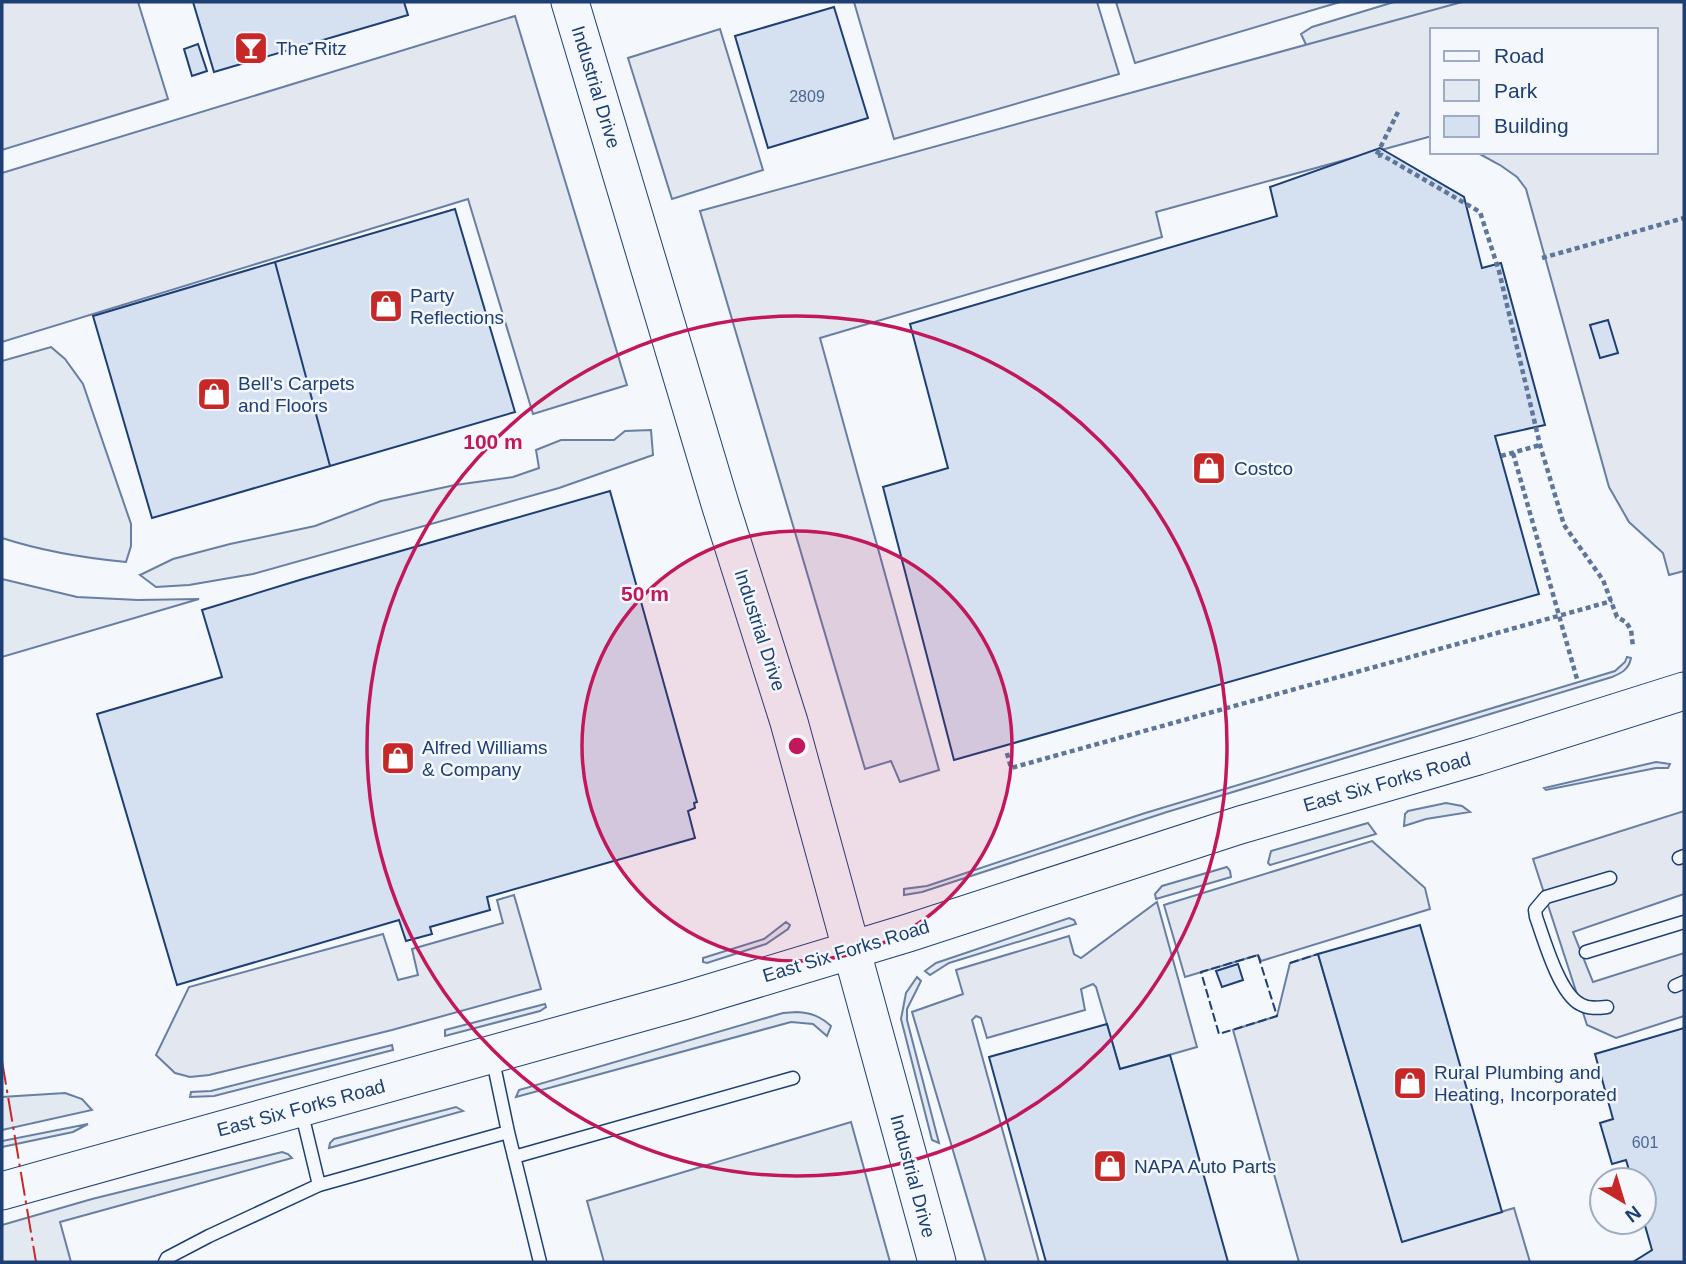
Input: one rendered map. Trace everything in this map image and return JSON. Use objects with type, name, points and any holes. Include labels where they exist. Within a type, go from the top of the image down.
[{"type":"main road","name":"Industrial Drive","points":[[570,2],[721,507],[789,722],[937,1262]]},
{"type":"main road","name":"East Six Forks Road","points":[[2,1191],[149,1148],[492,1056],[852,950],[1240,825],[1478,756],[1684,691]]},
{"type":"lane","points":[[1607,1007],[1581,1005],[1564,989],[1535,917],[1535,910],[1539,903],[1555,893],[1609,878]]},
{"type":"lane","points":[[1586,952],[1684,922]]},
{"type":"lane","points":[[492,1056],[540,1262]]},
{"type":"lane","points":[[514,1157],[793,1078]]},
{"type":"lane","points":[[301,1108],[319,1185]]},
{"type":"lane","points":[[165,1262],[167,1258],[209,1236],[319,1185],[508,1132]]},
{"type":"path","points":[[1398,112],[1376,156],[1382,155],[1480,212],[1501,270],[1540,445],[1564,525],[1603,580],[1617,617],[1626,622],[1631,630],[1633,647]]},
{"type":"path","points":[[1542,258],[1684,218]]},
{"type":"path","points":[[1502,456],[1540,445]]},
{"type":"path","points":[[1513,453],[1577,679]]},
{"type":"path","points":[[1007,753],[1011,768],[1612,601]]},
{"type":"green space","points":[[1394,2],[1546,2],[1440,28],[1430,28],[1430,30],[1311,55],[1301,34],[1312,27]]},
{"type":"green space","points":[[51,347],[65,359],[83,384],[131,524],[131,546],[126,562],[32,547],[2,538],[2,361]]},
{"type":"green space","points":[[651,430],[653,455],[559,488],[253,574],[189,585],[156,587],[140,575],[173,559],[315,526],[381,501],[455,485],[513,477],[539,468],[536,450],[561,440],[614,440],[625,431]]},
{"type":"green space","points":[[2,579],[77,597],[199,599],[2,657]]},
{"type":"green space","points":[[1627,657],[1631,658],[1627,668],[1612,677],[1167,812],[922,892],[904,895],[904,889],[927,886],[1142,814],[1615,671]]},
{"type":"green space","points":[[1656,762],[1670,764],[1668,768],[1656,768],[1546,790],[1544,788]]},
{"type":"green space","points":[[1446,803],[1462,806],[1470,812],[1426,819],[1404,826],[1405,814],[1408,811]]},
{"type":"green space","points":[[1368,823],[1376,834],[1270,865],[1268,863],[1271,851]]},
{"type":"green space","points":[[1227,867],[1231,877],[1156,899],[1155,894],[1162,886]]},
{"type":"green space","points":[[1069,918],[1076,924],[949,963],[930,975],[925,971],[936,963]]},
{"type":"green space","points":[[786,922],[790,925],[788,929],[766,944],[703,962],[703,958],[764,939]]},
{"type":"green space","points":[[917,977],[921,981],[907,1009],[907,1020],[939,1143],[932,1140],[901,1019],[906,993]]},
{"type":"green space","points":[[545,1004],[546,1007],[540,1011],[445,1036],[445,1030]]},
{"type":"green space","points":[[797,1012],[815,1016],[831,1026],[827,1036],[813,1024],[791,1022],[516,1097],[519,1090],[783,1013]]},
{"type":"green space","points":[[392,1045],[393,1050],[214,1096],[190,1097],[191,1092],[211,1091]]},
{"type":"green space","points":[[65,1093],[82,1099],[92,1110],[2,1130],[2,1097]]},
{"type":"green space","points":[[456,1107],[463,1111],[329,1148],[334,1139]]},
{"type":"green space","points":[[851,1122],[890,1262],[604,1262],[587,1201]]},
{"type":"green space","points":[[88,1124],[73,1132],[2,1147],[2,1141]]},
{"type":"green space","points":[[282,1152],[292,1158],[60,1222],[71,1262],[2,1262],[2,1225],[92,1199]]},
{"type":"shaded area","points":[[2,2],[138,2],[168,99],[2,150]]},
{"type":"shaded area","points":[[854,2],[1097,2],[1119,74],[894,139]]},
{"type":"shaded area","points":[[1116,2],[1340,2],[1135,63]]},
{"type":"shaded area","points":[[1462,2],[1684,2],[1684,571],[1669,575],[1663,553],[1629,522],[1609,487],[1526,189],[1517,177],[1480,154],[1658,154],[1658,28],[1430,28],[1430,137],[1156,212],[1162,237],[820,338],[939,770],[900,782],[891,761],[865,769],[700,211]]},
{"type":"shaded area","points":[[515,16],[627,385],[533,414],[468,199],[2,342],[2,173]]},
{"type":"shaded area","points":[[720,29],[763,170],[672,199],[628,58]]},
{"type":"shaded area","points":[[1684,811],[1684,894],[1573,932],[1593,982],[1684,953],[1684,1016],[1616,1038],[1587,1025],[1533,859]]},
{"type":"shaded area","points":[[1372,841],[1425,888],[1430,909],[1261,961],[1258,955],[1185,977],[1164,905]]},
{"type":"shaded area","points":[[514,895],[541,989],[392,1030],[209,1075],[190,1077],[175,1073],[156,1055],[189,987],[383,934],[398,980],[418,975],[412,949],[503,923],[497,900]]},
{"type":"shaded area","points":[[1157,902],[1197,1047],[1120,1069],[1093,984],[1081,989],[1085,1010],[987,1038],[981,1018],[976,1016],[972,1020],[1039,1262],[986,1262],[912,1012],[963,994],[956,970],[1069,936],[1074,954],[1081,958]]},
{"type":"shaded area","points":[[1318,954],[1402,1241],[1514,1208],[1530,1262],[1299,1262],[1233,1030],[1277,1016],[1290,963]]},
{"type":"building","name":"The Ritz","points":[[193,2],[404,2],[408,15],[214,72]]},
{"type":"building","points":[[834,7],[868,118],[768,148],[735,36]]},
{"type":"building","points":[[198,44],[207,71],[192,76],[184,49]]},
{"type":"building","points":[[1380,148],[1464,197],[1482,268],[1501,263],[1545,425],[1495,436],[1539,594],[954,760],[883,487],[948,468],[910,324],[1277,216],[1270,187]]},
{"type":"building","name":"Party Reflections","points":[[455,209],[515,412],[330,466],[275,262]]},
{"type":"building","name":"Bell's Carpets and Floors","points":[[275,262],[330,466],[152,518],[93,316]]},
{"type":"building","points":[[1608,320],[1618,353],[1600,358],[1590,325]]},
{"type":"building","name":"Alfred Williams & Company","points":[[610,491],[697,802],[694,803],[695,808],[688,811],[695,838],[487,897],[490,910],[430,927],[432,934],[406,941],[399,920],[177,985],[97,714],[222,677],[202,610]]},
{"type":"building","name":"Rural Plumbing and Heating, Incorporated","points":[[1420,925],[1502,1212],[1402,1242],[1318,954]]},
{"type":"building","points":[[1238,964],[1243,980],[1222,987],[1216,971]]},
{"type":"building","name":"NAPA Auto Parts","points":[[1107,1024],[1120,1069],[1170,1055],[1228,1262],[1046,1262],[989,1057]]},
{"type":"building","points":[[1684,1028],[1684,1262],[1633,1262],[1652,1250],[1648,1236],[1658,1236],[1658,1166],[1628,1166],[1626,1160],[1612,1164],[1600,1123],[1613,1119],[1595,1054]]},
{"type":"fence","points":[[1290,963],[1318,954]]},
{"type":"fence","points":[[1258,955],[1277,1016],[1219,1034],[1201,972],[1258,955]]},
{"type":"power","points":[[2,1061],[36,1262]]},
{"type":"place","name":"The Ritz","points":[[251,48]]},
{"type":"place","name":"Party Reflections","points":[[386,306]]},
{"type":"place","name":"Bell's Carpets and Floors","points":[[214,394]]},
{"type":"place","name":"Costco","points":[[1209,468]]},
{"type":"place","name":"Alfred Williams & Company","points":[[398,758]]},
{"type":"place","name":"Rural Plumbing and Heating, Incorporated","points":[[1410,1083]]},
{"type":"place","name":"NAPA Auto Parts","points":[[1110,1166]]}]
